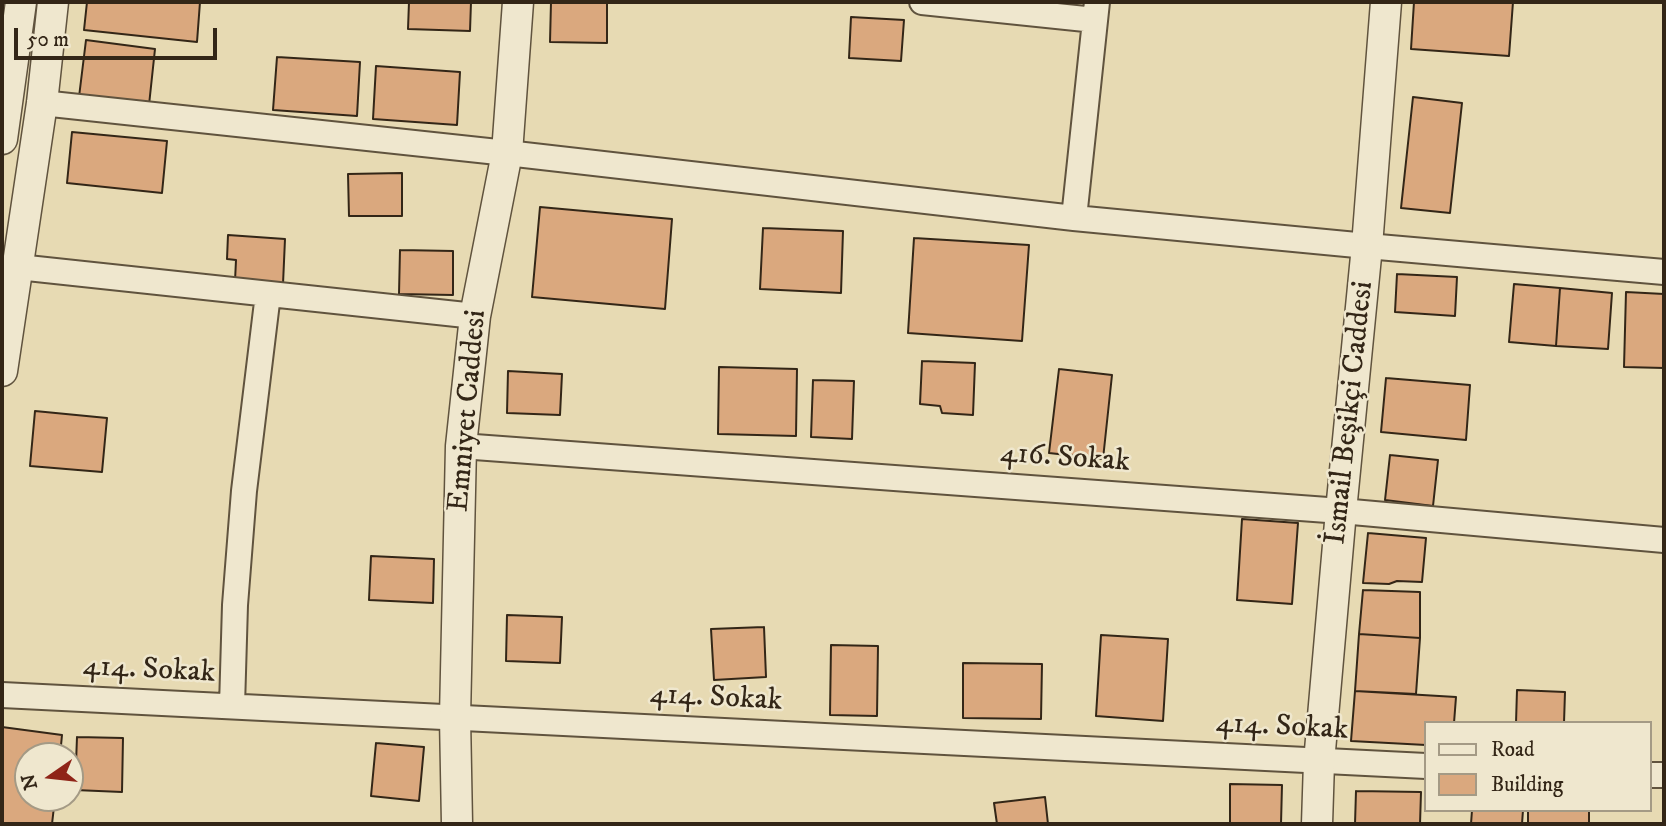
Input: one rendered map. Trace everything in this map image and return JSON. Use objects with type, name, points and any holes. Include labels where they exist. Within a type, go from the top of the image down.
[{"type":"street","points":[[2,139],[21,2]]},
{"type":"street","points":[[2,371],[42,103],[53,2]]},
{"type":"street","name":"Emniyet Caddesi","points":[[457,824],[455,717],[461,446],[475,316],[507,153],[518,2]]},
{"type":"street","points":[[922,2],[1096,11],[1074,218]]},
{"type":"street","name":"İsmail Beşikçi Caddesi","points":[[1317,824],[1319,762],[1367,246],[1386,2]]},
{"type":"street","points":[[42,103],[1074,218],[1664,272]]},
{"type":"street","points":[[18,267],[475,316]]},
{"type":"street","points":[[232,706],[235,605],[244,491],[268,294]]},
{"type":"street","name":"416. Sokak","points":[[461,446],[1341,511],[1664,540]]},
{"type":"street","name":"414. Sokak","points":[[2,695],[1424,766]]},
{"type":"building","points":[[87,2],[200,2],[197,42],[84,30]]},
{"type":"building","points":[[409,2],[471,2],[470,31],[408,29]]},
{"type":"building","points":[[551,2],[607,2],[607,43],[550,42]]},
{"type":"building","points":[[1414,2],[1513,2],[1509,56],[1411,49]]},
{"type":"building","points":[[851,17],[904,20],[901,61],[849,58]]},
{"type":"building","points":[[86,40],[155,49],[149,105],[79,97]]},
{"type":"building","points":[[277,57],[360,62],[357,116],[273,110]]},
{"type":"building","points":[[376,66],[460,72],[457,125],[373,119]]},
{"type":"building","points":[[1413,97],[1462,103],[1450,213],[1401,208]]},
{"type":"building","points":[[72,132],[167,141],[162,193],[67,183]]},
{"type":"building","points":[[402,173],[402,216],[349,216],[348,174]]},
{"type":"building","points":[[540,207],[672,219],[665,309],[532,297]]},
{"type":"building","points":[[763,228],[843,231],[841,293],[760,289]]},
{"type":"building","points":[[228,235],[285,239],[283,284],[235,281],[236,260],[227,259]]},
{"type":"building","points":[[914,238],[1029,245],[1022,341],[908,333]]},
{"type":"building","points":[[400,250],[453,251],[453,295],[399,294]]},
{"type":"building","points":[[1397,274],[1457,277],[1455,316],[1395,312]]},
{"type":"building","points":[[1514,284],[1560,288],[1556,346],[1509,342]]},
{"type":"building","points":[[1560,288],[1612,293],[1608,349],[1556,346]]},
{"type":"building","points":[[1626,292],[1664,294],[1664,368],[1624,367]]},
{"type":"building","points":[[922,361],[975,363],[973,415],[942,413],[940,406],[920,404]]},
{"type":"building","points":[[719,367],[797,369],[796,436],[718,434]]},
{"type":"building","points":[[1059,369],[1112,375],[1103,459],[1049,453]]},
{"type":"building","points":[[508,371],[562,374],[560,415],[507,413]]},
{"type":"building","points":[[1386,378],[1470,385],[1466,440],[1381,432]]},
{"type":"building","points":[[813,380],[854,381],[852,439],[811,437]]},
{"type":"building","points":[[35,411],[107,418],[102,472],[30,466]]},
{"type":"building","points":[[1390,455],[1438,460],[1433,506],[1385,500]]},
{"type":"building","points":[[1242,519],[1298,523],[1292,604],[1237,600]]},
{"type":"building","points":[[1368,533],[1426,538],[1422,582],[1363,583]]},
{"type":"building","points":[[371,556],[434,559],[433,603],[369,600]]},
{"type":"building","points":[[1363,590],[1420,592],[1420,638],[1359,634]]},
{"type":"building","points":[[507,615],[562,617],[560,663],[506,661]]},
{"type":"building","points":[[764,627],[766,677],[714,680],[711,629]]},
{"type":"building","points":[[1359,634],[1420,638],[1416,694],[1355,691]]},
{"type":"building","points":[[1101,635],[1168,639],[1163,721],[1096,716]]},
{"type":"building","points":[[831,645],[878,646],[877,716],[830,715]]},
{"type":"building","points":[[963,663],[1042,664],[1041,719],[963,718]]},
{"type":"building","points":[[1517,690],[1565,692],[1564,721],[1516,721]]},
{"type":"building","points":[[1355,691],[1456,697],[1454,721],[1424,721],[1424,745],[1351,741]]},
{"type":"building","points":[[2,727],[62,735],[61,742],[14,742],[14,812],[53,812],[52,824],[2,824]]},
{"type":"building","points":[[77,737],[123,738],[122,792],[84,790],[84,742],[77,742]]},
{"type":"building","points":[[376,743],[424,747],[419,801],[371,796]]},
{"type":"building","points":[[1230,784],[1282,785],[1281,824],[1230,824]]},
{"type":"building","points":[[1356,791],[1421,792],[1420,824],[1355,824]]},
{"type":"building","points":[[1045,797],[1048,824],[997,824],[994,803]]},
{"type":"building","points":[[1472,812],[1523,812],[1522,824],[1471,824]]},
{"type":"building","points":[[1528,812],[1589,812],[1589,824],[1528,824]]}]
